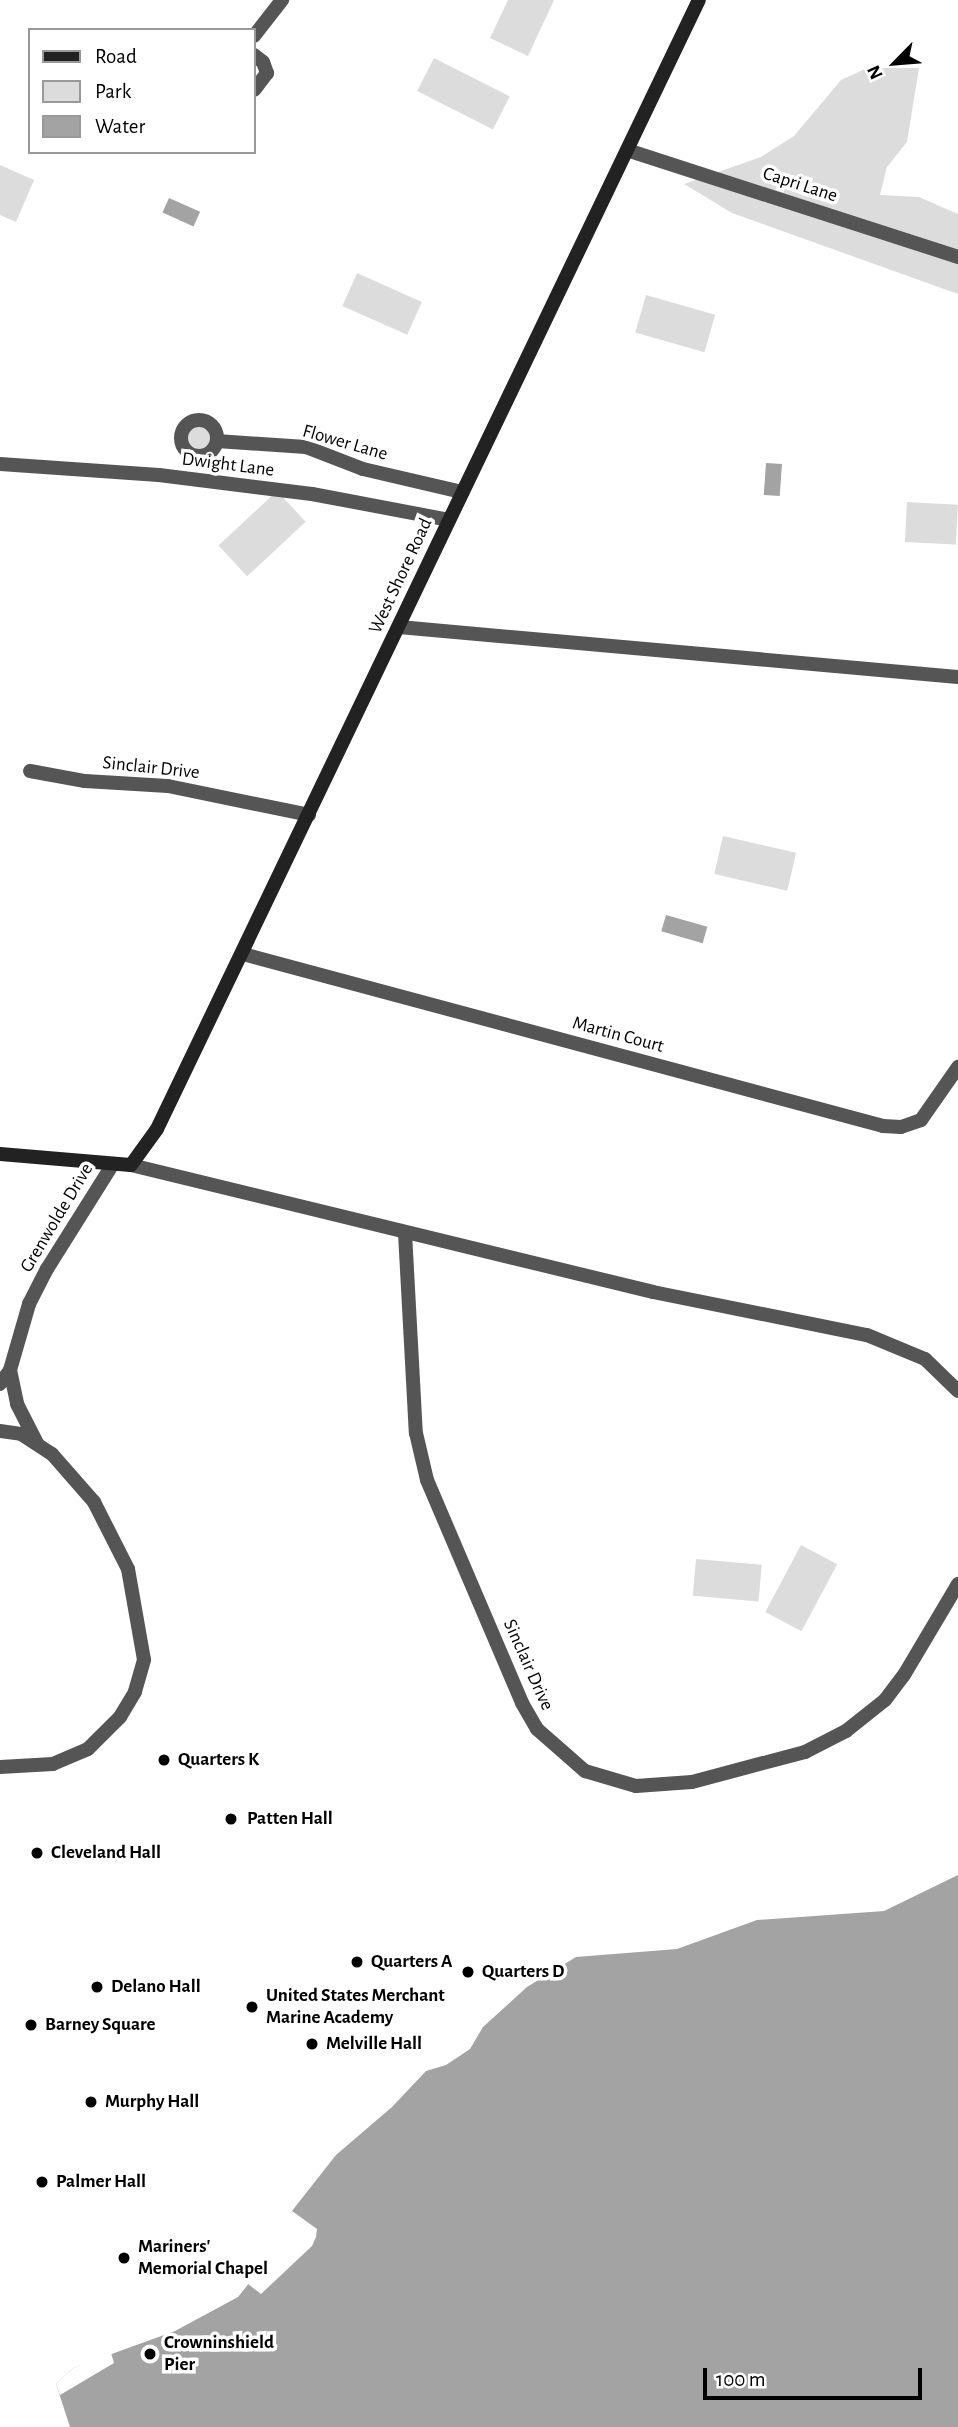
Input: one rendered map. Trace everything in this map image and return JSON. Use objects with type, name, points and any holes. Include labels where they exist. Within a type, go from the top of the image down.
[{"type":"main road","name":"West Shore Road","points":[[131,1165],[157,1129],[243,954],[462,492],[630,150],[699,0]]},
{"type":"main road","points":[[0,1154],[111,1167],[131,1165]]},
{"type":"street","points":[[256,33],[282,0]]},
{"type":"street","points":[[256,57],[263,62],[267,73],[263,83],[256,88]]},
{"type":"street","name":"Capri Lane","points":[[630,150],[958,257]]},
{"type":"street","name":"Flower Lane","points":[[217,441],[306,447],[363,469],[462,492]]},
{"type":"street","name":"Dwight Lane","points":[[0,464],[159,475],[312,494],[449,520]]},
{"type":"street","points":[[399,627],[958,677]]},
{"type":"street","name":"Sinclair Drive","points":[[30,771],[85,781],[168,786],[309,815]]},
{"type":"street","name":"Martin Court","points":[[243,954],[883,1126],[901,1127],[920,1120],[958,1068]]},
{"type":"street","points":[[131,1165],[653,1292],[867,1335],[926,1359],[958,1391]]},
{"type":"street","name":"Grenwolde Drive","points":[[0,1384],[9,1370],[29,1304],[111,1167]]},
{"type":"street","name":"Sinclair Drive","points":[[405,1233],[415,1419],[427,1480],[522,1703],[537,1730],[585,1771],[636,1786],[681,1784],[805,1752],[846,1731],[885,1700],[904,1675],[958,1584]]},
{"type":"street","points":[[9,1370],[17,1404],[37,1443]]},
{"type":"street","points":[[0,1431],[21,1434],[37,1443],[69,1470],[112,1532],[137,1599],[144,1660],[135,1692],[120,1717],[88,1749],[54,1764],[0,1767]]},
{"type":"green space","points":[[508,0],[554,0],[528,56],[490,38]]},
{"type":"green space","points":[[434,58],[510,97],[493,130],[417,91]]},
{"type":"green space","points":[[867,68],[919,68],[907,142],[887,167],[880,195],[919,197],[958,214],[958,294],[732,213],[684,184],[761,157],[794,136],[841,80]]},
{"type":"green space","points":[[0,165],[34,180],[16,222],[0,215]]},
{"type":"green space","points":[[357,273],[422,302],[407,335],[342,306]]},
{"type":"green space","points":[[646,295],[715,315],[704,352],[635,332]]},
{"type":"green space","points":[[199,424],[209,428],[213,438],[209,448],[199,452],[189,448],[185,438],[189,428]]},
{"type":"green space","points":[[277,491],[306,522],[247,576],[218,546]]},
{"type":"green space","points":[[907,502],[958,505],[956,545],[905,542]]},
{"type":"green space","points":[[723,836],[796,853],[787,891],[714,874]]},
{"type":"green space","points":[[801,1545],[837,1564],[802,1631],[765,1612]]},
{"type":"green space","points":[[696,1559],[762,1565],[759,1602],[693,1596]]},
{"type":"water","points":[[169,198],[200,212],[194,226],[162,213]]},
{"type":"water","points":[[766,463],[782,464],[780,496],[764,495]]},
{"type":"water","points":[[666,915],[707,927],[703,943],[661,931]]},
{"type":"water","points":[[958,1875],[958,2427],[70,2427],[56,2384],[73,2368],[175,2331],[238,2297],[250,2282],[258,2288],[306,2238],[288,2216],[336,2155],[392,2107],[426,2071],[446,2065],[470,2049],[483,2027],[527,1987],[576,1957],[677,1949],[757,1920],[884,1911]]},
{"type":"pier","points":[[292,2211],[317,2229],[316,2237],[312,2246],[261,2294],[248,2284],[252,2279],[260,2282],[303,2237],[285,2217]]},
{"type":"pier","points":[[111,2353],[114,2363],[60,2395],[56,2384],[73,2368]]},
{"type":"place","name":"Quarters K","points":[[164,1760]]},
{"type":"place","name":"Patten Hall","points":[[231,1819]]},
{"type":"place","name":"Cleveland Hall","points":[[37,1853]]},
{"type":"place","name":"Quarters A","points":[[357,1962]]},
{"type":"place","name":"Quarters D","points":[[468,1972]]},
{"type":"place","name":"Delano Hall","points":[[97,1987]]},
{"type":"place","name":"United States Merchant Marine Academy","points":[[252,2007]]},
{"type":"place","name":"Barney Square","points":[[31,2025]]},
{"type":"place","name":"Melville Hall","points":[[312,2044]]},
{"type":"place","name":"Murphy Hall","points":[[91,2102]]},
{"type":"place","name":"Palmer Hall","points":[[42,2182]]},
{"type":"place","name":"Mariners' Memorial Chapel","points":[[124,2258]]},
{"type":"place","name":"Crowninshield Pier","points":[[150,2354]]}]
